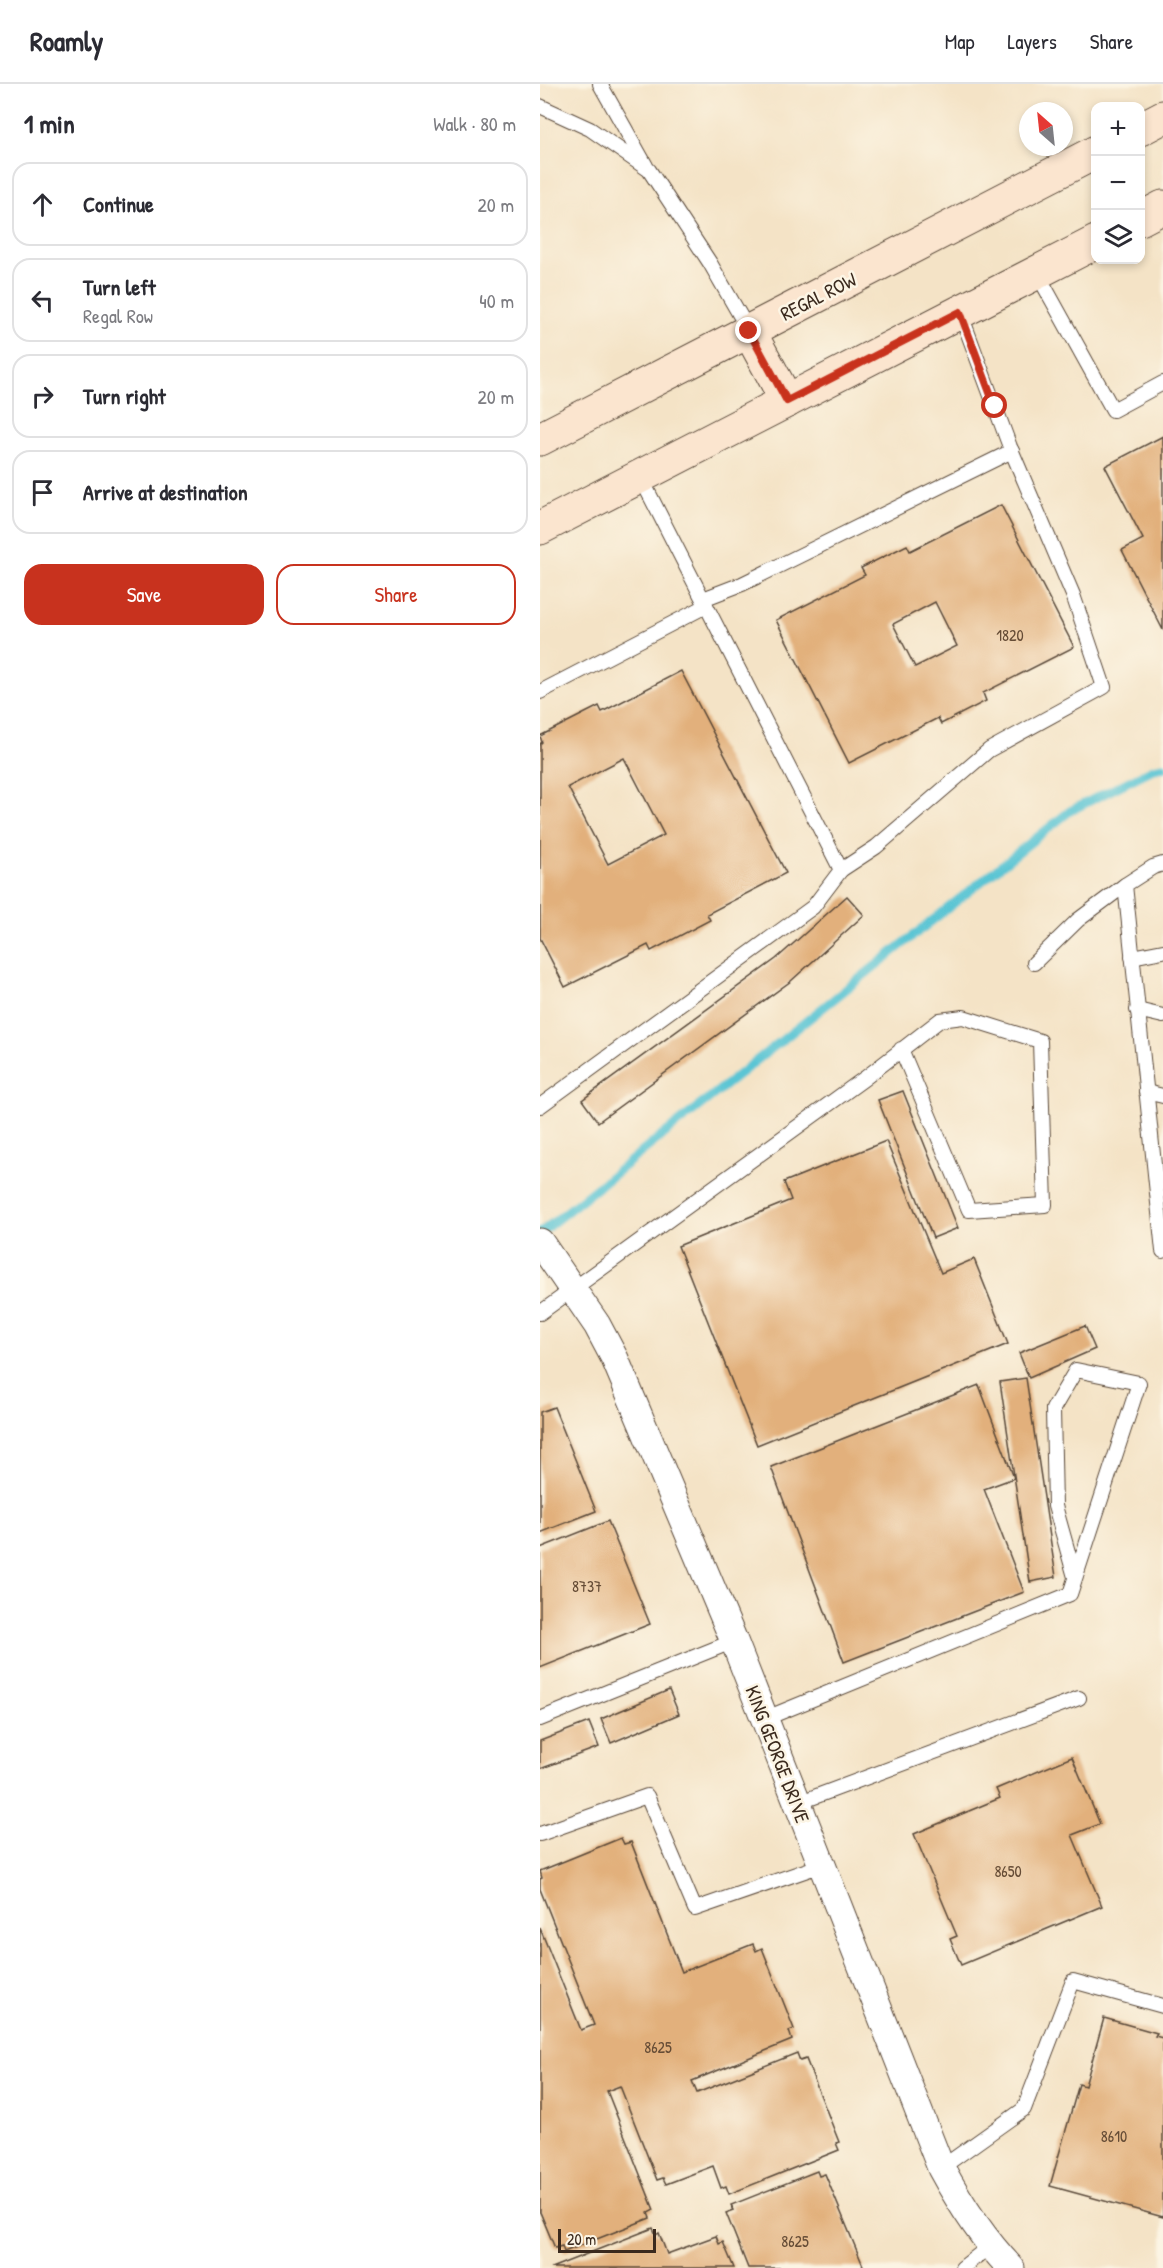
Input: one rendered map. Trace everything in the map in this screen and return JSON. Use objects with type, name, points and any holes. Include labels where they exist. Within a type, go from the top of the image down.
[{"type":"main road","points":[[1145,126],[1163,117]]},
{"type":"main road","name":"REGAL ROW","points":[[540,439],[1091,154]]},
{"type":"main road","points":[[1145,216],[1163,207]]},
{"type":"main road","points":[[540,528],[1091,244]]},
{"type":"main road","points":[[749,331],[787,401]]},
{"type":"street","name":"KING GEORGE DRIVE","points":[[540,1242],[597,1325],[615,1359],[734,1641],[941,2168],[964,2210],[990,2246],[1011,2268]]},
{"type":"lane","points":[[600,84],[649,170],[710,263],[749,331]]},
{"type":"lane","points":[[540,106],[590,129],[649,170]]},
{"type":"lane","points":[[1036,272],[1113,410],[1163,384]]},
{"type":"lane","points":[[540,1106],[813,907],[841,870],[876,847],[988,750],[1104,687],[1073,595],[1012,451],[960,312]]},
{"type":"lane","points":[[540,692],[704,602],[1012,451]]},
{"type":"lane","points":[[640,476],[841,870]]},
{"type":"lane","points":[[1034,963],[1078,920],[1125,885],[1153,867],[1163,864]]},
{"type":"lane","points":[[1125,885],[1146,1092],[1160,1200],[1163,1251]]},
{"type":"lane","points":[[1132,957],[1163,951]]},
{"type":"lane","points":[[1137,1010],[1163,1016]]},
{"type":"lane","points":[[540,1313],[574,1291],[866,1078],[901,1049],[940,1020],[963,1017],[1040,1041],[1045,1205],[969,1210],[901,1049]]},
{"type":"lane","points":[[1146,1092],[1163,1096]]},
{"type":"lane","points":[[764,1719],[1070,1594],[1139,1383],[1076,1370],[1053,1409],[1055,1506],[1075,1577]]},
{"type":"lane","points":[[540,1719],[734,1641]]},
{"type":"lane","points":[[798,1803],[1079,1698]]},
{"type":"lane","points":[[540,1834],[647,1796],[695,1909],[822,1865]]},
{"type":"lane","points":[[941,2168],[1024,2109],[1073,1981],[1163,2006]]},
{"type":"lane","points":[[962,2268],[990,2246]]},
{"type":"building","points":[[1163,436],[1163,630],[1122,550],[1143,539],[1105,466]]},
{"type":"building","points":[[1001,505],[1074,647],[983,693],[986,701],[941,724],[938,718],[849,763],[776,620],[865,575],[861,568],[907,545],[910,551]],"holes":[[[935,602],[957,646],[915,667],[893,624]]]},
{"type":"building","points":[[681,671],[786,873],[707,914],[710,920],[651,951],[648,945],[565,987],[540,938],[540,744],[542,742],[540,736],[599,706],[602,712]],"holes":[[[624,758],[664,835],[608,864],[568,787]]]},
{"type":"building","points":[[847,896],[864,915],[791,981],[598,1122],[582,1100],[776,959]]},
{"type":"building","points":[[903,1091],[958,1228],[933,1238],[878,1100]]},
{"type":"building","points":[[886,1141],[941,1273],[974,1259],[1008,1344],[757,1445],[678,1246],[791,1200],[784,1182]]},
{"type":"building","points":[[1085,1326],[1095,1349],[1029,1378],[1019,1353]]},
{"type":"building","points":[[1026,1378],[1056,1577],[1030,1582],[1000,1382]]},
{"type":"building","points":[[979,1385],[1014,1478],[984,1489],[1024,1592],[844,1662],[771,1467]]},
{"type":"building","points":[[554,1407],[596,1511],[540,1533],[540,1412]]},
{"type":"building","points":[[608,1521],[650,1624],[540,1668],[540,1548]]},
{"type":"building","points":[[669,1690],[679,1714],[611,1743],[601,1719]]},
{"type":"building","points":[[589,1722],[599,1747],[540,1769],[540,1741]]},
{"type":"building","points":[[1072,1757],[1100,1824],[1072,1835],[1102,1906],[961,1965],[950,1939],[957,1936],[914,1834],[1000,1798],[996,1789]]},
{"type":"building","points":[[621,1838],[624,1844],[631,1842],[682,1972],[753,1944],[756,1951],[762,1948],[794,2029],[789,2031],[792,2040],[692,2081],[697,2093],[797,2053],[800,2061],[806,2059],[839,2142],[836,2143],[839,2150],[729,2194],[726,2186],[721,2188],[713,2166],[666,2184],[663,2178],[657,2180],[620,2086],[607,2091],[654,2210],[648,2213],[650,2218],[564,2252],[562,2246],[555,2248],[540,2212],[540,1928],[581,2030],[594,2025],[540,1889],[542,1878],[540,1871]]},
{"type":"building","points":[[1104,2018],[1157,2033],[1155,2036],[1163,2038],[1163,2217],[1050,2186],[1079,2084],[1085,2086]]},
{"type":"building","points":[[817,2171],[819,2176],[825,2174],[864,2268],[748,2268],[726,2213],[734,2210],[731,2205]]},
{"type":"building","points":[[653,2228],[656,2235],[659,2233],[667,2254],[716,2236],[719,2244],[723,2242],[734,2268],[551,2268]]},
{"type":"waterway","points":[[540,1233],[1070,811],[1153,769],[1163,767]]},
{"type":"route","points":[[749,331],[787,401],[960,312],[995,406]]}]
